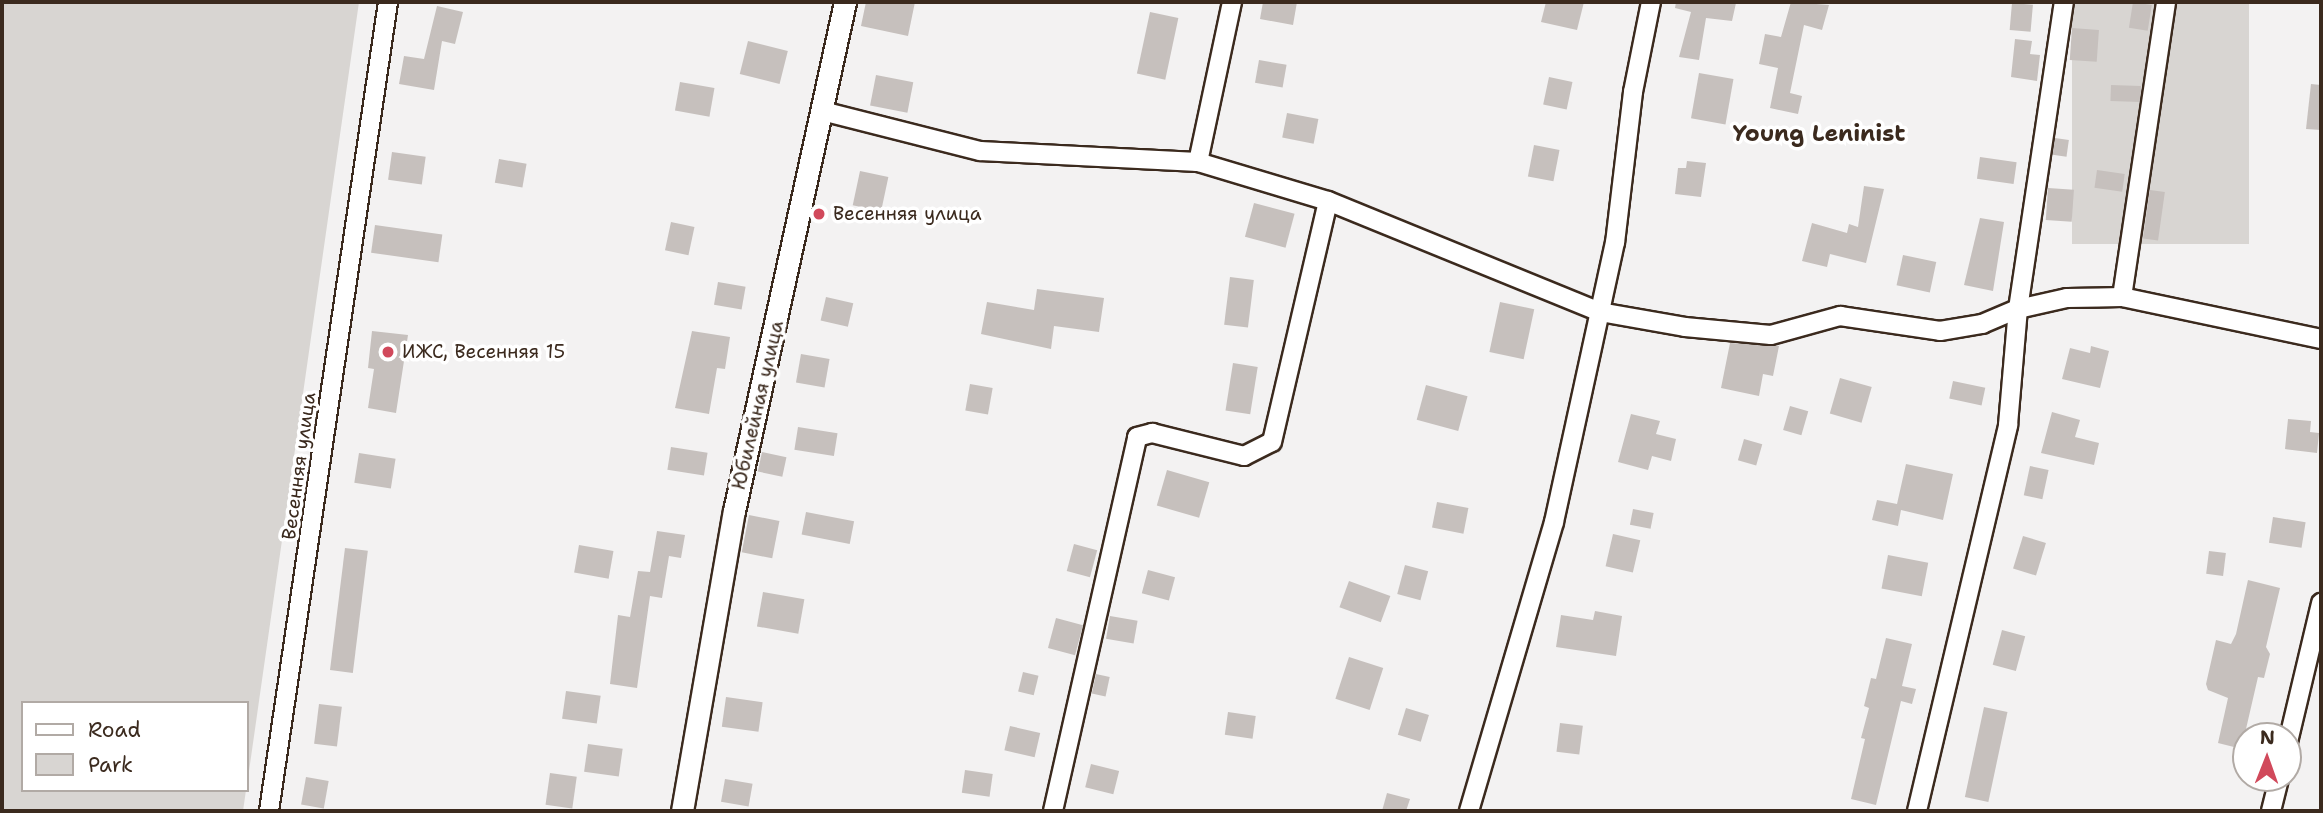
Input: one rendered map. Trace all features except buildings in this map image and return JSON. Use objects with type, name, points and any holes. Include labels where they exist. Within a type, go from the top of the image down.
[{"type":"street","name":"Весенняя улица","points":[[268,811],[388,2]]},
{"type":"street","name":"Юбилейная улица","points":[[682,811],[734,511],[845,2]]},
{"type":"street","points":[[1198,162],[1232,2]]},
{"type":"street","points":[[1469,811],[1554,522],[1615,243],[1633,92],[1651,2]]},
{"type":"street","points":[[1917,811],[2008,425],[2018,309],[2064,2]]},
{"type":"street","points":[[2122,298],[2166,2]]},
{"type":"street","points":[[822,111],[980,151],[1198,162],[1328,201],[1600,312],[1771,335],[1840,316],[1940,331],[1982,324],[2018,309],[2067,298],[2122,298],[2321,339]]},
{"type":"street","points":[[1053,811],[1137,437],[1152,433],[1244,456],[1272,442],[1328,201]]},
{"type":"street","points":[[2293,722],[2321,603]]},
{"type":"street","points":[[2271,811],[2276,792]]},
{"type":"green space","points":[[2,2],[359,2],[248,778],[248,701],[21,701],[21,792],[246,792],[243,811],[2,811]]},
{"type":"green space","points":[[2072,2],[2249,2],[2249,244],[2072,244]]},
{"type":"place","name":"Весенняя улица","points":[[819,214]]},
{"type":"place","name":"ИЖС, Весенняя 15","points":[[388,352]]},
{"type":"district","name":"Young Leninist","points":[[1819,133]]}]
